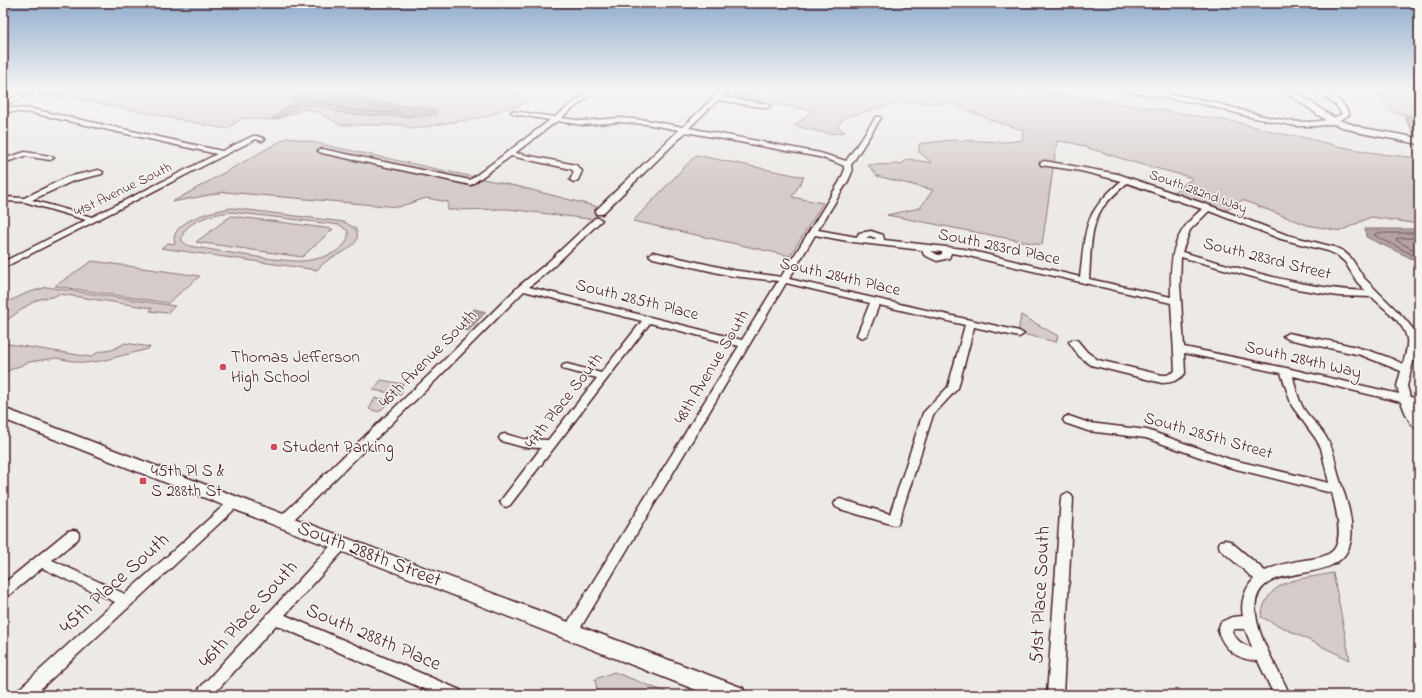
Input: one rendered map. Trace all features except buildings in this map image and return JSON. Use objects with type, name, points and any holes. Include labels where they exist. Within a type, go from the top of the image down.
[{"type":"main road","name":"South 288th Street","points":[[5,417],[735,695]]},
{"type":"street","points":[[80,122],[223,153]]},
{"type":"street","points":[[322,152],[471,183],[553,122]]},
{"type":"street","points":[[573,122],[583,123],[605,122]]},
{"type":"street","points":[[640,122],[820,155],[838,160],[846,165]]},
{"type":"street","name":"46th Avenue South","points":[[283,522],[433,377],[522,288],[550,265],[590,226],[598,216],[693,122]]},
{"type":"street","name":"48th Avenue South","points":[[570,632],[813,232],[846,176],[848,170],[846,165],[876,122]]},
{"type":"street","points":[[1282,122],[1311,124],[1329,122]]},
{"type":"street","points":[[1335,122],[1360,130],[1419,141]]},
{"type":"street","name":"41st Avenue South","points":[[3,266],[133,198],[162,186],[223,153],[259,138]]},
{"type":"street","points":[[3,161],[25,154],[50,158]]},
{"type":"street","points":[[509,154],[573,167],[578,172],[574,180]]},
{"type":"street","name":"South 282nd Way","points":[[1044,163],[1081,168],[1126,180],[1208,208],[1284,237],[1331,249],[1340,253],[1348,260],[1360,280],[1373,294]]},
{"type":"street","points":[[25,200],[70,179],[99,172]]},
{"type":"street","points":[[1084,282],[1091,226],[1095,214],[1106,199],[1126,180]]},
{"type":"street","points":[[3,199],[25,200],[92,219]]},
{"type":"street","points":[[1074,342],[1088,358],[1103,365],[1162,379],[1169,379],[1177,376],[1180,372],[1180,350],[1176,301],[1177,253],[1182,237],[1187,229],[1208,208]]},
{"type":"street","name":"South 283rd Place","points":[[813,232],[861,240],[947,249],[1084,282],[1176,301]]},
{"type":"street","name":"South 283rd Street","points":[[1177,253],[1292,285],[1338,293],[1373,294]]},
{"type":"street","name":"South 284th Place","points":[[653,255],[732,273],[766,276],[970,324],[1019,334]]},
{"type":"street","name":"South 285th Place","points":[[522,288],[745,344]]},
{"type":"street","points":[[1373,294],[1400,319],[1412,339],[1407,370],[1402,383],[1405,399],[1412,416],[1419,425]]},
{"type":"street","points":[[862,335],[875,302]]},
{"type":"street","name":"47th Place South","points":[[506,502],[552,445],[648,320]]},
{"type":"street","points":[[840,504],[894,520],[928,413],[952,388],[970,324]]},
{"type":"street","points":[[1288,336],[1369,354],[1407,370]]},
{"type":"street","name":"South 284th Way","points":[[1180,350],[1286,371],[1419,403]]},
{"type":"street","points":[[567,367],[604,378]]},
{"type":"street","points":[[1282,695],[1263,654],[1252,624],[1249,604],[1254,588],[1263,578],[1274,572],[1327,563],[1337,558],[1343,546],[1345,530],[1343,515],[1326,447],[1318,434],[1300,412],[1293,396],[1286,371]]},
{"type":"street","name":"South 285th Street","points":[[1070,420],[1088,427],[1147,434],[1228,463],[1337,490]]},
{"type":"street","points":[[505,438],[523,443],[552,445]]},
{"type":"street","name":"51st Place South","points":[[1055,695],[1067,498]]},
{"type":"street","name":"45th Place South","points":[[23,695],[234,503]]},
{"type":"street","points":[[3,592],[73,535]]},
{"type":"street","name":"46th Place South","points":[[203,695],[341,544]]},
{"type":"street","points":[[1225,545],[1263,578]]},
{"type":"street","points":[[40,561],[126,601]]},
{"type":"street","name":"South 288th Place","points":[[274,617],[455,695]]},
{"type":"street","points":[[1252,624],[1231,623],[1225,630],[1226,636],[1236,648],[1244,652],[1263,654]]},
{"type":"shaded area","points":[[189,122],[237,122],[226,129]]},
{"type":"shaded area","points":[[334,122],[456,122],[413,129],[402,125],[340,125]]},
{"type":"shaded area","points":[[800,122],[841,122],[837,127],[845,132],[830,134],[795,126]]},
{"type":"shaded area","points":[[996,122],[1232,122],[1337,146],[1381,154],[1419,158],[1419,224],[1371,217],[1340,231],[1307,225],[1242,200],[1225,211],[1174,192],[1193,178],[1132,162],[1073,143],[1057,141],[1042,245],[887,215],[920,208],[933,190],[877,176],[868,165],[901,164],[908,159],[932,163],[919,152],[919,144],[951,140],[1007,142],[1022,140],[1023,130]]},
{"type":"shaded area","points":[[288,137],[520,187],[602,208],[597,213],[598,220],[507,209],[448,210],[448,202],[426,198],[398,207],[225,192],[172,202]]},
{"type":"shaded area","points":[[696,155],[804,177],[792,197],[823,203],[790,256],[633,221]]},
{"type":"shaded area","points":[[232,208],[344,222],[355,228],[357,240],[348,249],[331,258],[317,270],[161,248],[168,243],[175,244],[174,236],[178,229],[185,223],[205,214]],"holes":[[[232,212],[340,225],[348,231],[348,239],[344,245],[330,255],[303,261],[270,259],[194,247],[187,245],[182,241],[183,234],[193,223],[209,216]]]},
{"type":"shaded area","points":[[231,216],[333,229],[302,257],[196,242]]},
{"type":"shaded area","points":[[92,261],[200,276],[168,303],[55,286]]},
{"type":"shaded area","points":[[47,287],[175,306],[167,313],[150,311],[152,308],[59,294],[35,301],[3,323],[3,304],[27,293]]},
{"type":"shaded area","points":[[1021,315],[1058,336],[1056,342],[1018,333]]},
{"type":"shaded area","points":[[3,343],[91,357],[98,352],[112,350],[125,343],[150,347],[148,349],[101,361],[84,363],[56,358],[29,362],[3,373]]},
{"type":"shaded area","points":[[381,380],[403,384],[401,395],[373,390]]},
{"type":"shaded area","points":[[375,398],[391,400],[379,412],[369,409]]},
{"type":"shaded area","points":[[1333,573],[1350,660],[1261,617],[1270,594],[1278,587],[1298,579]]},
{"type":"shaded area","points":[[614,672],[673,695],[598,695],[595,679]]},
{"type":"water","points":[[1407,122],[1418,122],[1419,136],[1414,134]]},
{"type":"water","points":[[1365,229],[1419,229],[1419,262],[1366,237]]},
{"type":"water","points":[[474,309],[486,312],[468,331],[459,329]]},
{"type":"place","name":"Thomas Jefferson High School","points":[[223,367]]},
{"type":"place","name":"Student Parking","points":[[274,447]]},
{"type":"place","name":"45th Pl S & S 288th St","points":[[143,481]]}]
